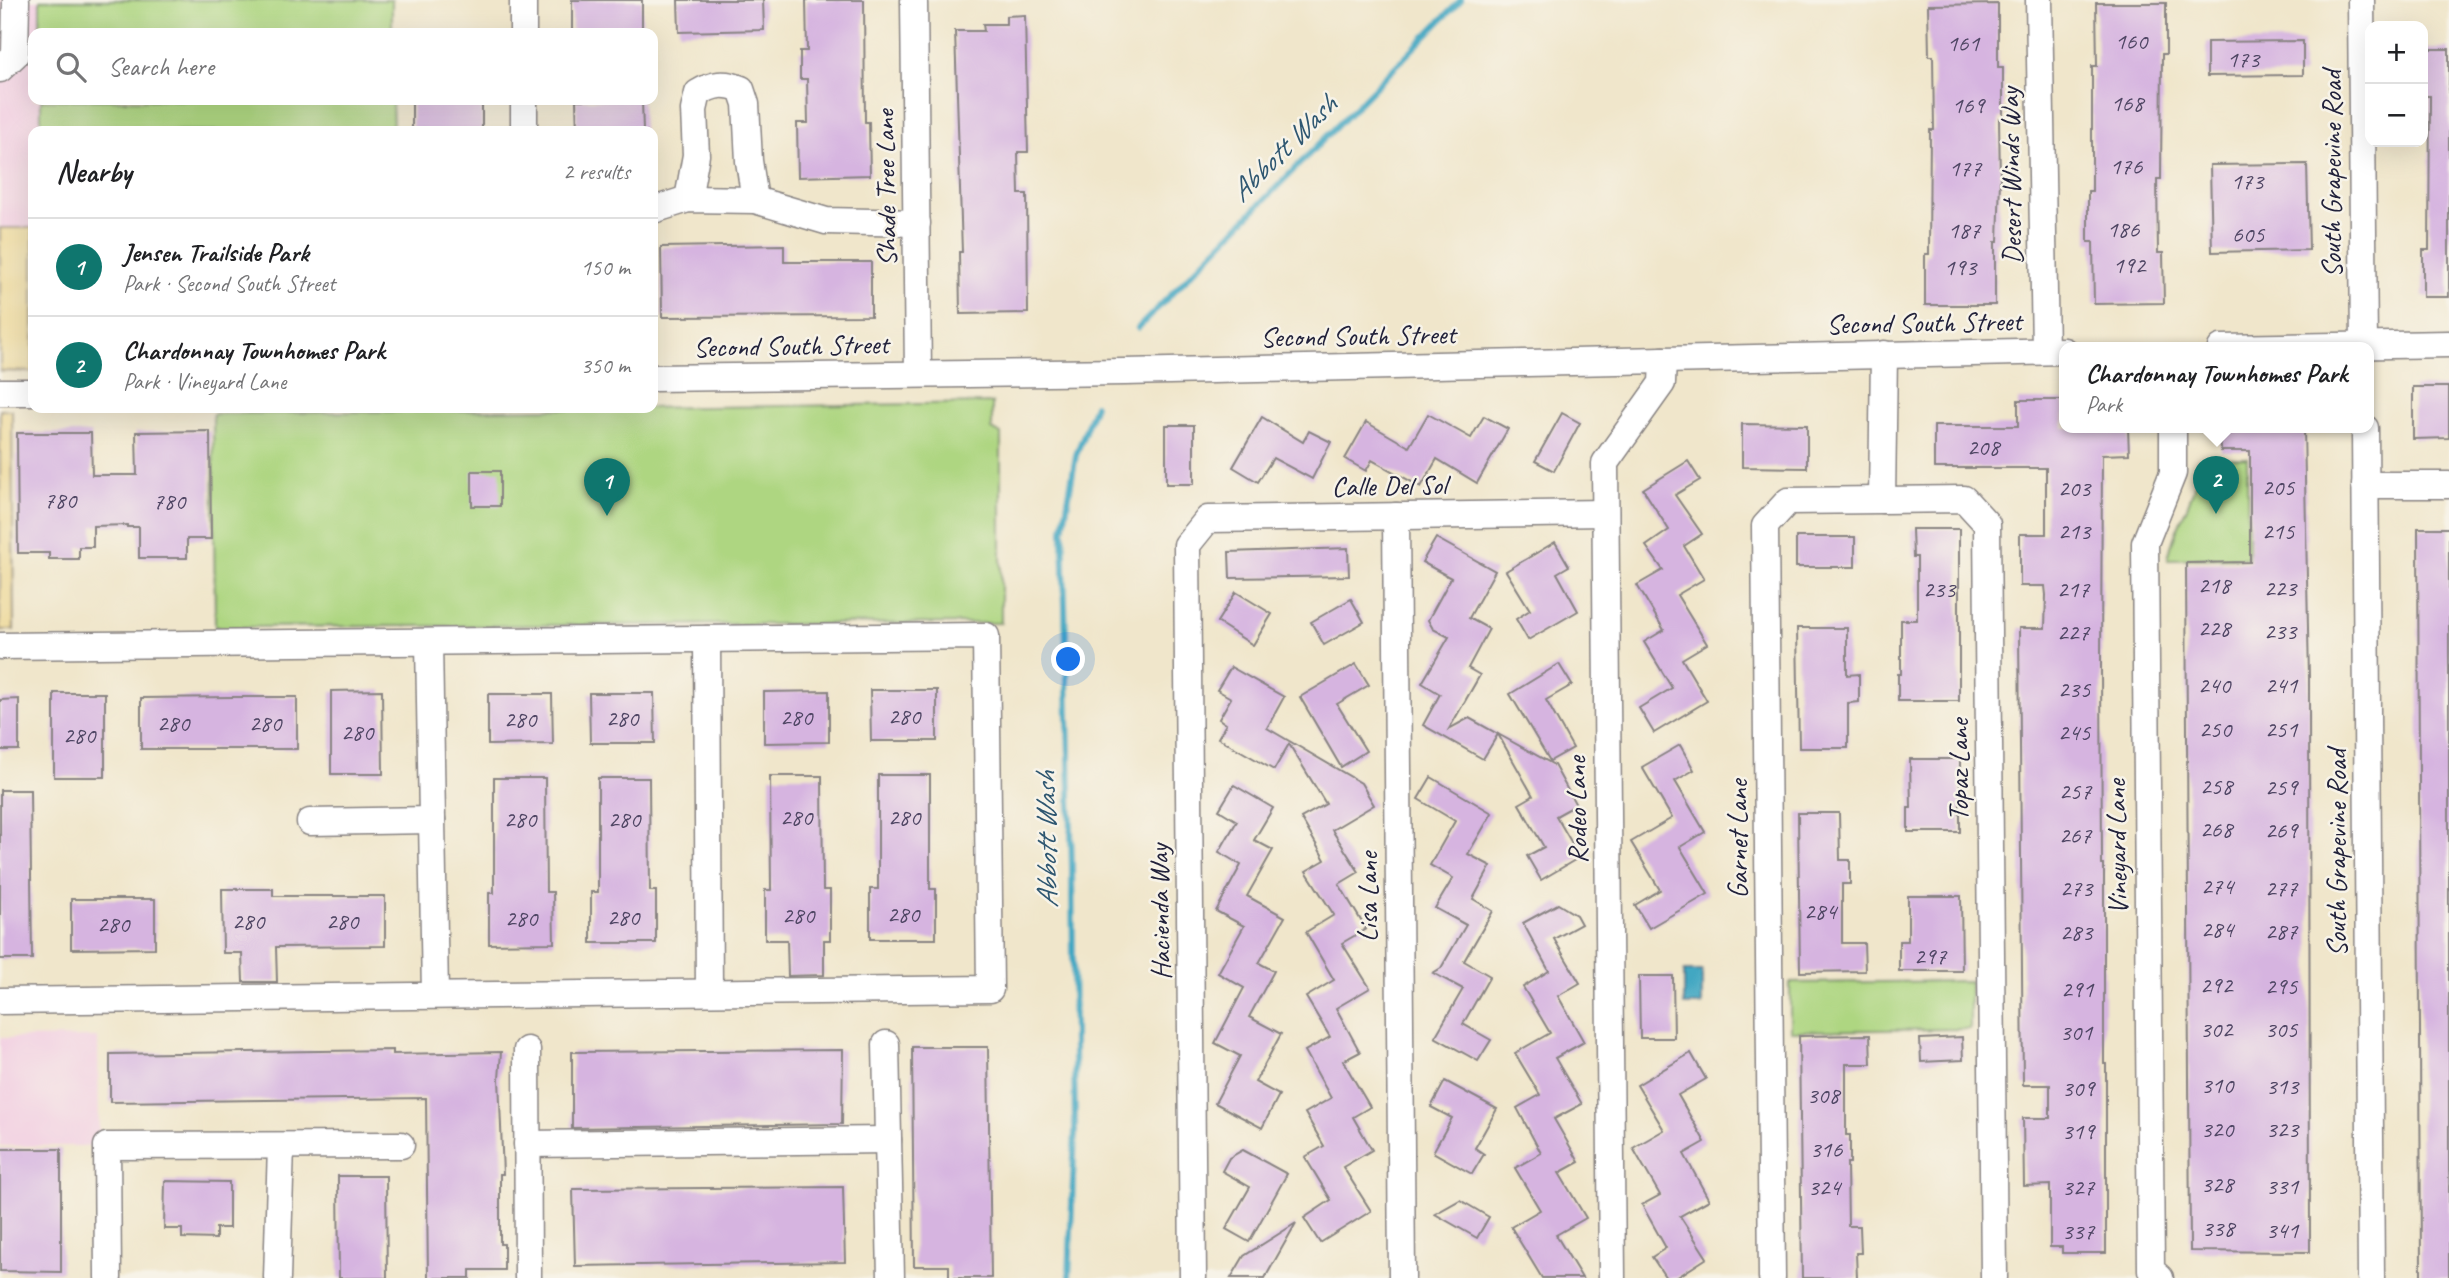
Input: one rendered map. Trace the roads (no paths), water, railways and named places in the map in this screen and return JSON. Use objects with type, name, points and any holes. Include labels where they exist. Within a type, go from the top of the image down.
[{"type":"street","points":[[523,0],[523,28]]},
{"type":"street","name":"Shade Tree Lane","points":[[914,0],[918,374]]},
{"type":"street","name":"Desert Winds Way","points":[[2039,0],[2054,351]]},
{"type":"street","name":"South Grapevine Road","points":[[2361,0],[2364,342]]},
{"type":"street","points":[[0,69],[15,55],[11,7]]},
{"type":"street","points":[[688,200],[696,155],[694,110],[698,93],[710,86],[728,84],[741,89],[746,104],[749,160],[755,200]]},
{"type":"street","points":[[524,105],[524,126]]},
{"type":"street","points":[[658,209],[688,200],[755,200],[826,221],[917,223]]},
{"type":"street","points":[[2374,346],[2449,344]]},
{"type":"street","name":"Second South Street","points":[[658,378],[2054,351]]},
{"type":"street","points":[[1882,500],[1884,355]]},
{"type":"street","name":"Rodeo Lane","points":[[1612,1278],[1605,463],[1662,383],[1663,360]]},
{"type":"street","points":[[0,392],[28,392]]},
{"type":"street","name":"Vineyard Lane","points":[[2155,1274],[2145,543],[2173,474],[2173,433]]},
{"type":"street","name":"South Grapevine Road","points":[[2365,433],[2371,1278]]},
{"type":"street","points":[[2365,485],[2449,485]]},
{"type":"street","name":"Topaz Lane","points":[[1882,500],[1964,499],[1987,524],[1994,1278]]},
{"type":"street","name":"Garnet Lane","points":[[1772,1278],[1765,526],[1788,501],[1882,500]]},
{"type":"street","name":"Calle Del Sol","points":[[1187,545],[1208,519],[1605,513]]},
{"type":"street","name":"Lisa Lane","points":[[1396,516],[1402,1278]]},
{"type":"street","name":"Hacienda Way","points":[[1187,545],[1193,1278]]},
{"type":"street","points":[[0,646],[986,636],[989,975],[989,989],[0,1001]]},
{"type":"street","points":[[707,639],[709,992]]},
{"type":"street","points":[[429,642],[435,995]]},
{"type":"street","points":[[310,822],[432,820]]},
{"type":"street","points":[[886,1044],[891,1278]]},
{"type":"street","points":[[527,1049],[528,1278]]},
{"type":"street","points":[[527,1144],[888,1140]]},
{"type":"street","points":[[108,1278],[107,1146],[401,1145]]},
{"type":"street","points":[[277,1278],[281,1146]]},
{"type":"water","points":[[1684,971],[1702,971],[1702,1005],[1684,1005]]},
{"type":"waterway","name":"Abbott Wash","points":[[1138,328],[1461,0]]},
{"type":"waterway","name":"Abbott Wash","points":[[1069,1278],[1075,1131],[1072,868],[1063,530],[1076,455],[1095,405]]},
{"type":"place","name":"Chardonnay Townhomes Park","points":[[2216,514]]},
{"type":"place","name":"Jensen Trailside Park","points":[[607,516]]}]
